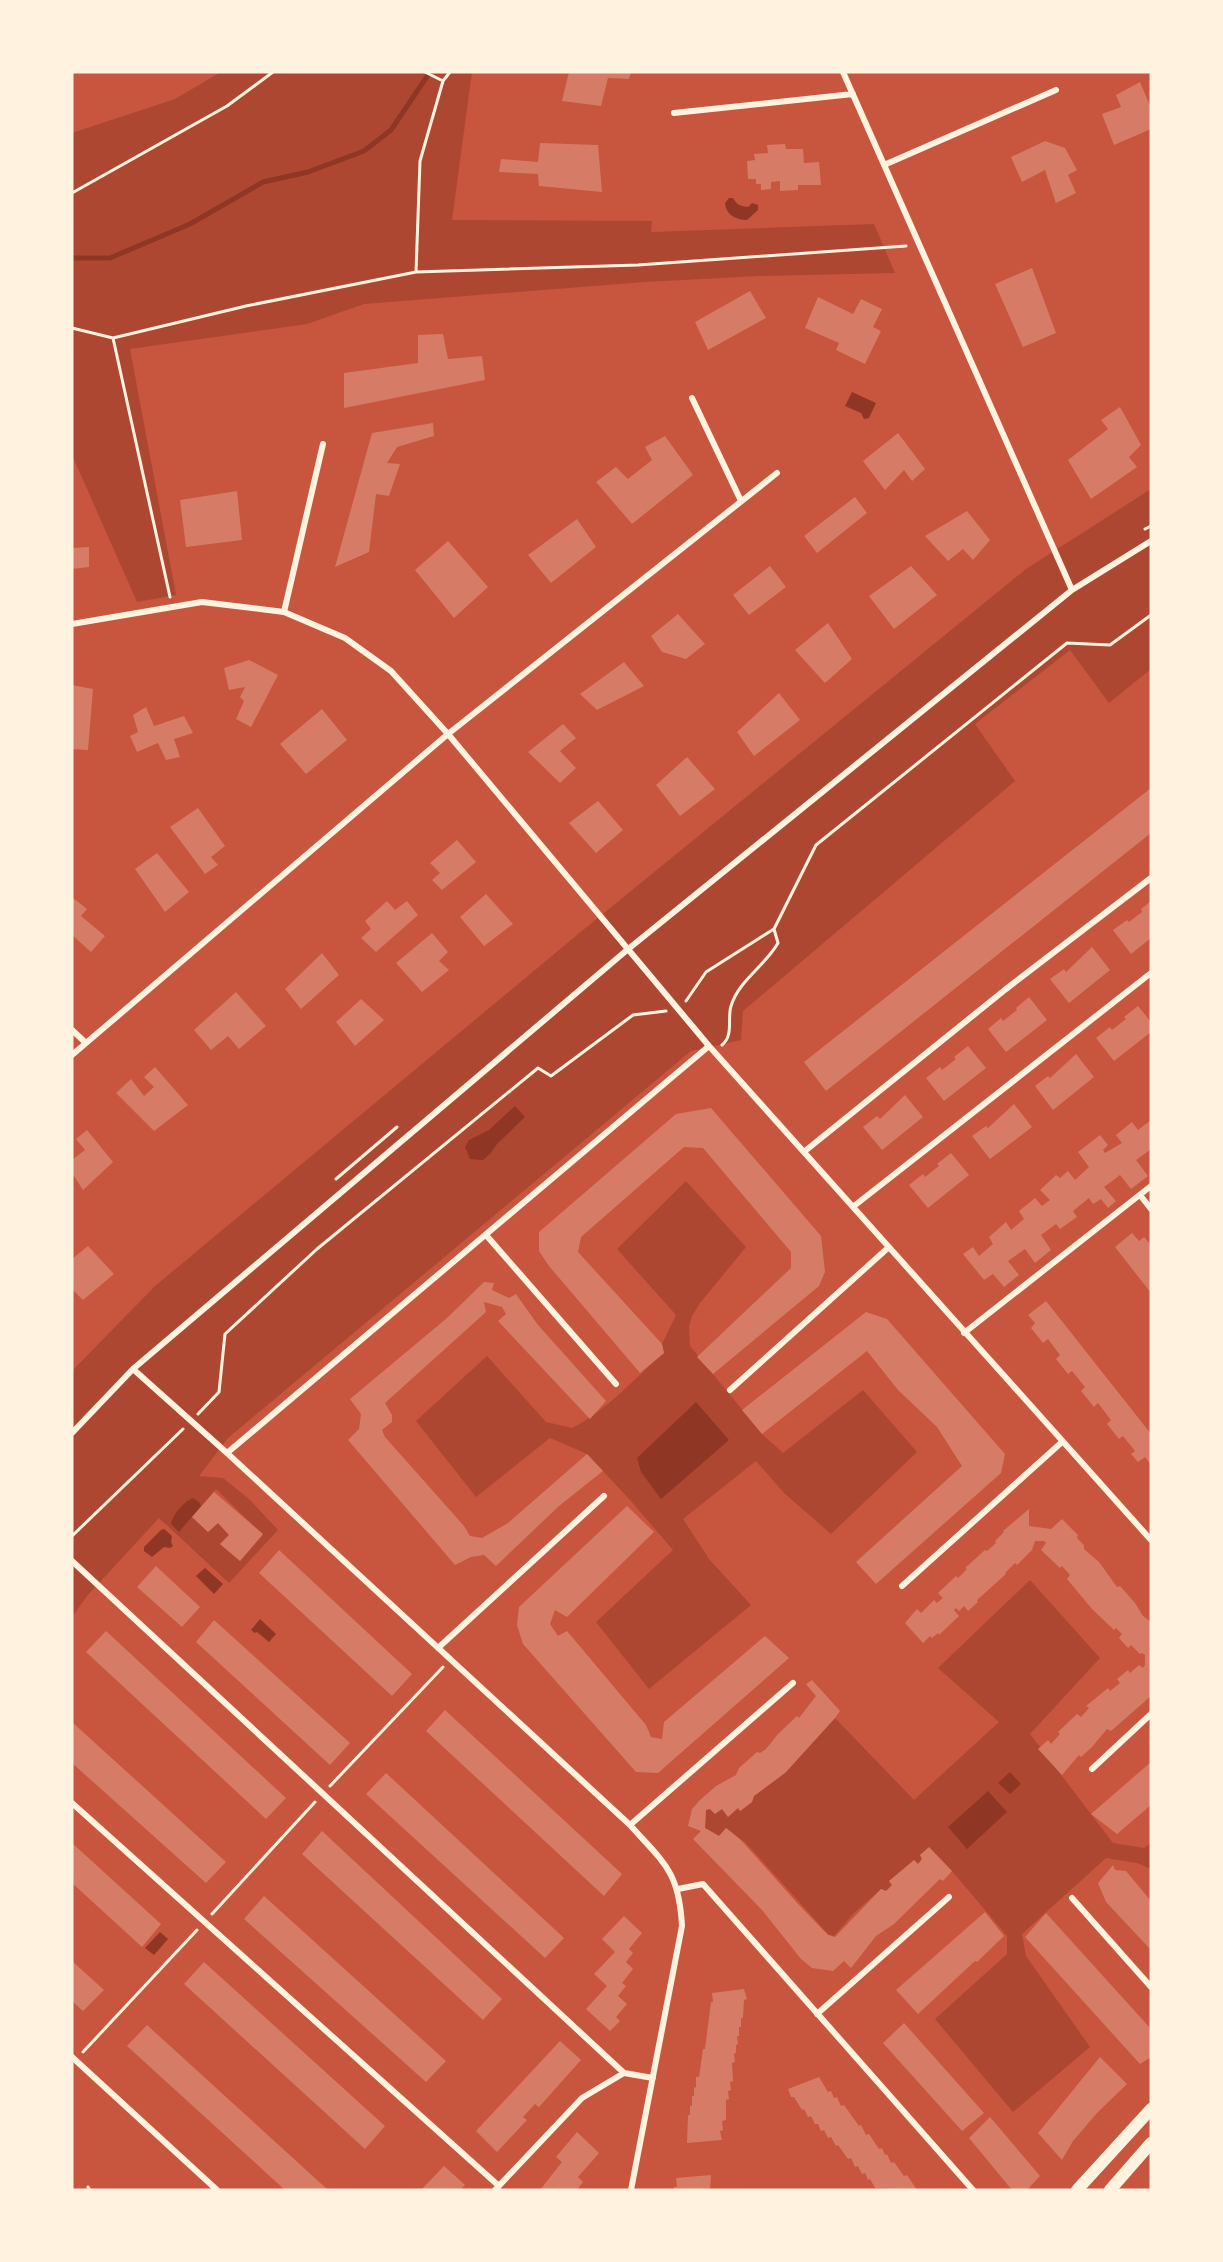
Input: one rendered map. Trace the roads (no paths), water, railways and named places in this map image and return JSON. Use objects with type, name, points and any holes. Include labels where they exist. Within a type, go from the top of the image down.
[{"type":"main road","points":[[1077,2190],[1151,2109]]},
{"type":"main road","points":[[1110,2190],[1151,2144]]},
{"type":"street","points":[[843,72],[1072,590]]},
{"type":"street","points":[[884,165],[1056,90]]},
{"type":"street","points":[[674,113],[853,94]]},
{"type":"street","points":[[692,398],[741,501]]},
{"type":"street","points":[[284,612],[324,444]]},
{"type":"street","points":[[72,1055],[447,734],[777,473]]},
{"type":"street","points":[[72,1433],[133,1369],[627,950],[1072,590],[1151,542]]},
{"type":"street","points":[[72,624],[202,602],[284,612],[345,639],[391,671],[447,734],[712,1049],[1151,1540]]},
{"type":"street","points":[[805,1151],[1006,990],[1151,878]]},
{"type":"street","points":[[854,1206],[1151,973]]},
{"type":"street","points":[[72,1029],[86,1043]]},
{"type":"street","points":[[227,1453],[712,1049]]},
{"type":"street","points":[[964,1333],[1151,1186]]},
{"type":"street","points":[[1140,1195],[1151,1209]]},
{"type":"street","points":[[486,1235],[616,1384]]},
{"type":"street","points":[[730,1390],[889,1247]]},
{"type":"street","points":[[133,1369],[630,1825],[668,1866],[678,1889],[682,1926],[631,2190]]},
{"type":"street","points":[[902,1586],[1062,1442]]},
{"type":"street","points":[[438,1648],[604,1496]]},
{"type":"street","points":[[72,1561],[624,2073],[653,2078]]},
{"type":"street","points":[[630,1825],[793,1683]]},
{"type":"street","points":[[1092,1769],[1151,1714]]},
{"type":"street","points":[[72,1803],[497,2188],[582,2098],[624,2073]]},
{"type":"street","points":[[678,1889],[703,1884],[973,2190]]},
{"type":"street","points":[[817,2014],[949,1897]]},
{"type":"street","points":[[1072,1898],[1151,1987]]},
{"type":"street","points":[[74,2059],[217,2190]]},
{"type":"waterway","points":[[72,258],[110,258],[190,224],[263,182],[308,172],[364,151],[391,130],[430,72]]}]
